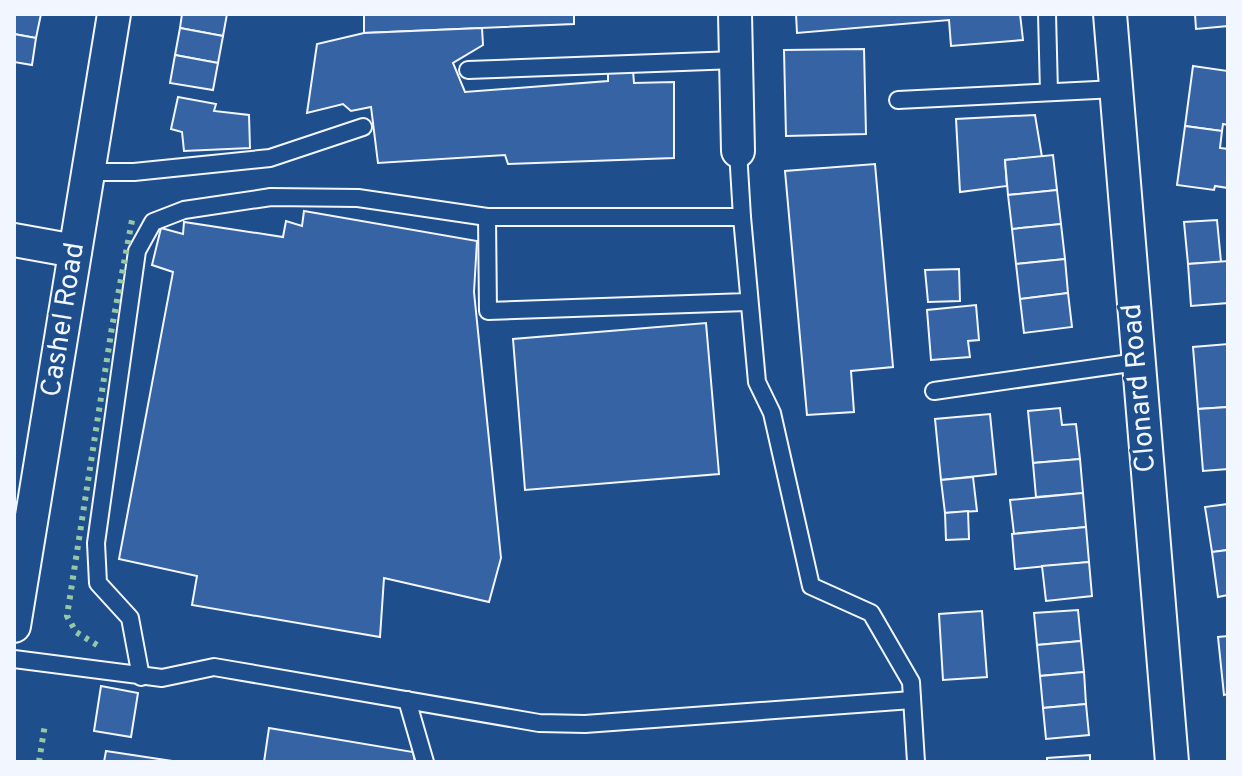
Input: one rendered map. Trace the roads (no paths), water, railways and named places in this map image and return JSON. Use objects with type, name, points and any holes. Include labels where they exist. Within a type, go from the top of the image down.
[{"type":"street","name":"Cashel Road","points":[[14,626],[114,14]]},
{"type":"street","points":[[735,14],[738,151]]},
{"type":"street","name":"Clonard Road","points":[[1110,14],[1172,762]]},
{"type":"street","points":[[14,240],[75,251]]},
{"type":"lane","points":[[1047,14],[1049,92]]},
{"type":"lane","points":[[468,70],[736,60]]},
{"type":"lane","points":[[898,100],[1116,89]]},
{"type":"lane","points":[[88,172],[134,172],[270,158],[363,127]]},
{"type":"lane","points":[[738,151],[747,302],[757,382],[772,413],[811,586],[871,613],[911,682],[916,762]]},
{"type":"lane","points":[[141,677],[130,618],[98,583],[96,543],[137,251],[153,222],[184,210],[271,197],[358,198],[487,217],[742,217]]},
{"type":"lane","points":[[487,217],[488,311],[747,302]]},
{"type":"lane","points":[[934,391],[1137,362]]},
{"type":"lane","points":[[14,659],[162,678],[214,667],[539,723],[585,724],[912,700]]},
{"type":"lane","points":[[407,700],[423,746],[425,762]]}]
